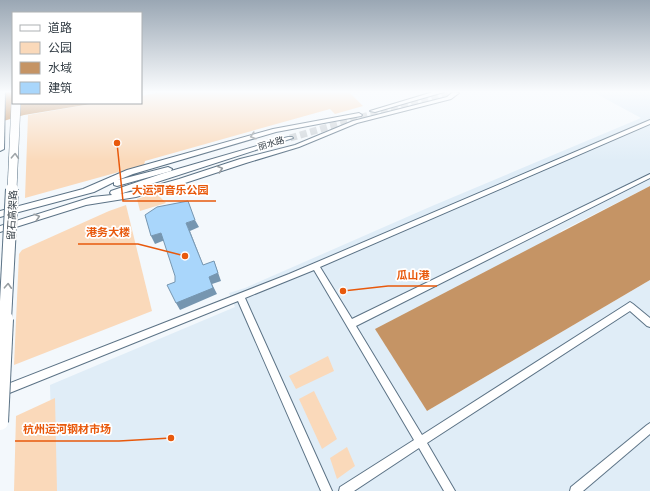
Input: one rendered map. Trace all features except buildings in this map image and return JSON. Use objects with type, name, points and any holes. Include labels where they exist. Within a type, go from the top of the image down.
[{"type":"highway","name":"留石高架路","points":[[0,422],[16,115]]},
{"type":"main road","points":[[0,149],[1,115]]},
{"type":"street","name":"丽水路","points":[[86,191],[130,172],[275,130],[361,115]]},
{"type":"street","name":"丽水路","points":[[87,202],[136,194],[182,181],[297,146],[350,124],[385,115]]},
{"type":"street","points":[[0,392],[316,266],[650,122]]},
{"type":"street","name":"丽水路","points":[[0,214],[288,135],[87,202],[0,229]]},
{"type":"street","points":[[351,324],[650,176]]},
{"type":"street","points":[[316,266],[450,491]]},
{"type":"street","points":[[240,297],[327,491]]},
{"type":"street","points":[[344,491],[630,306],[650,323]]},
{"type":"street","points":[[575,491],[650,428]]},
{"type":"shaded area","points":[[635,115],[650,115],[650,186],[561,231],[427,411],[650,280],[650,491],[53,491],[50,385],[235,307],[229,293],[245,288],[432,206],[641,118]]},
{"type":"green space","points":[[28,115],[309,115],[145,161],[144,165],[25,198]]},
{"type":"green space","points":[[156,193],[166,203],[140,211],[137,199]]},
{"type":"green space","points":[[126,205],[152,311],[14,365],[19,254],[22,250],[109,211]]},
{"type":"green space","points":[[328,356],[334,371],[296,389],[289,376]]},
{"type":"green space","points":[[314,391],[337,439],[322,449],[299,399]]},
{"type":"green space","points":[[55,398],[57,491],[14,491],[16,416]]},
{"type":"green space","points":[[347,447],[355,466],[337,479],[330,458]]},
{"type":"water","points":[[0,115],[25,115],[24,115],[0,122]]},
{"type":"water","points":[[650,186],[650,280],[427,411],[375,329]]},
{"type":"tunnel","points":[[290,138],[369,115]]},
{"type":"place","name":"大运河音乐公园","points":[[117,143]]},
{"type":"place","name":"港务大楼","points":[[185,256]]},
{"type":"place","name":"瓜山港","points":[[343,291]]},
{"type":"place","name":"杭州运河钢材市场","points":[[171,438]]}]
